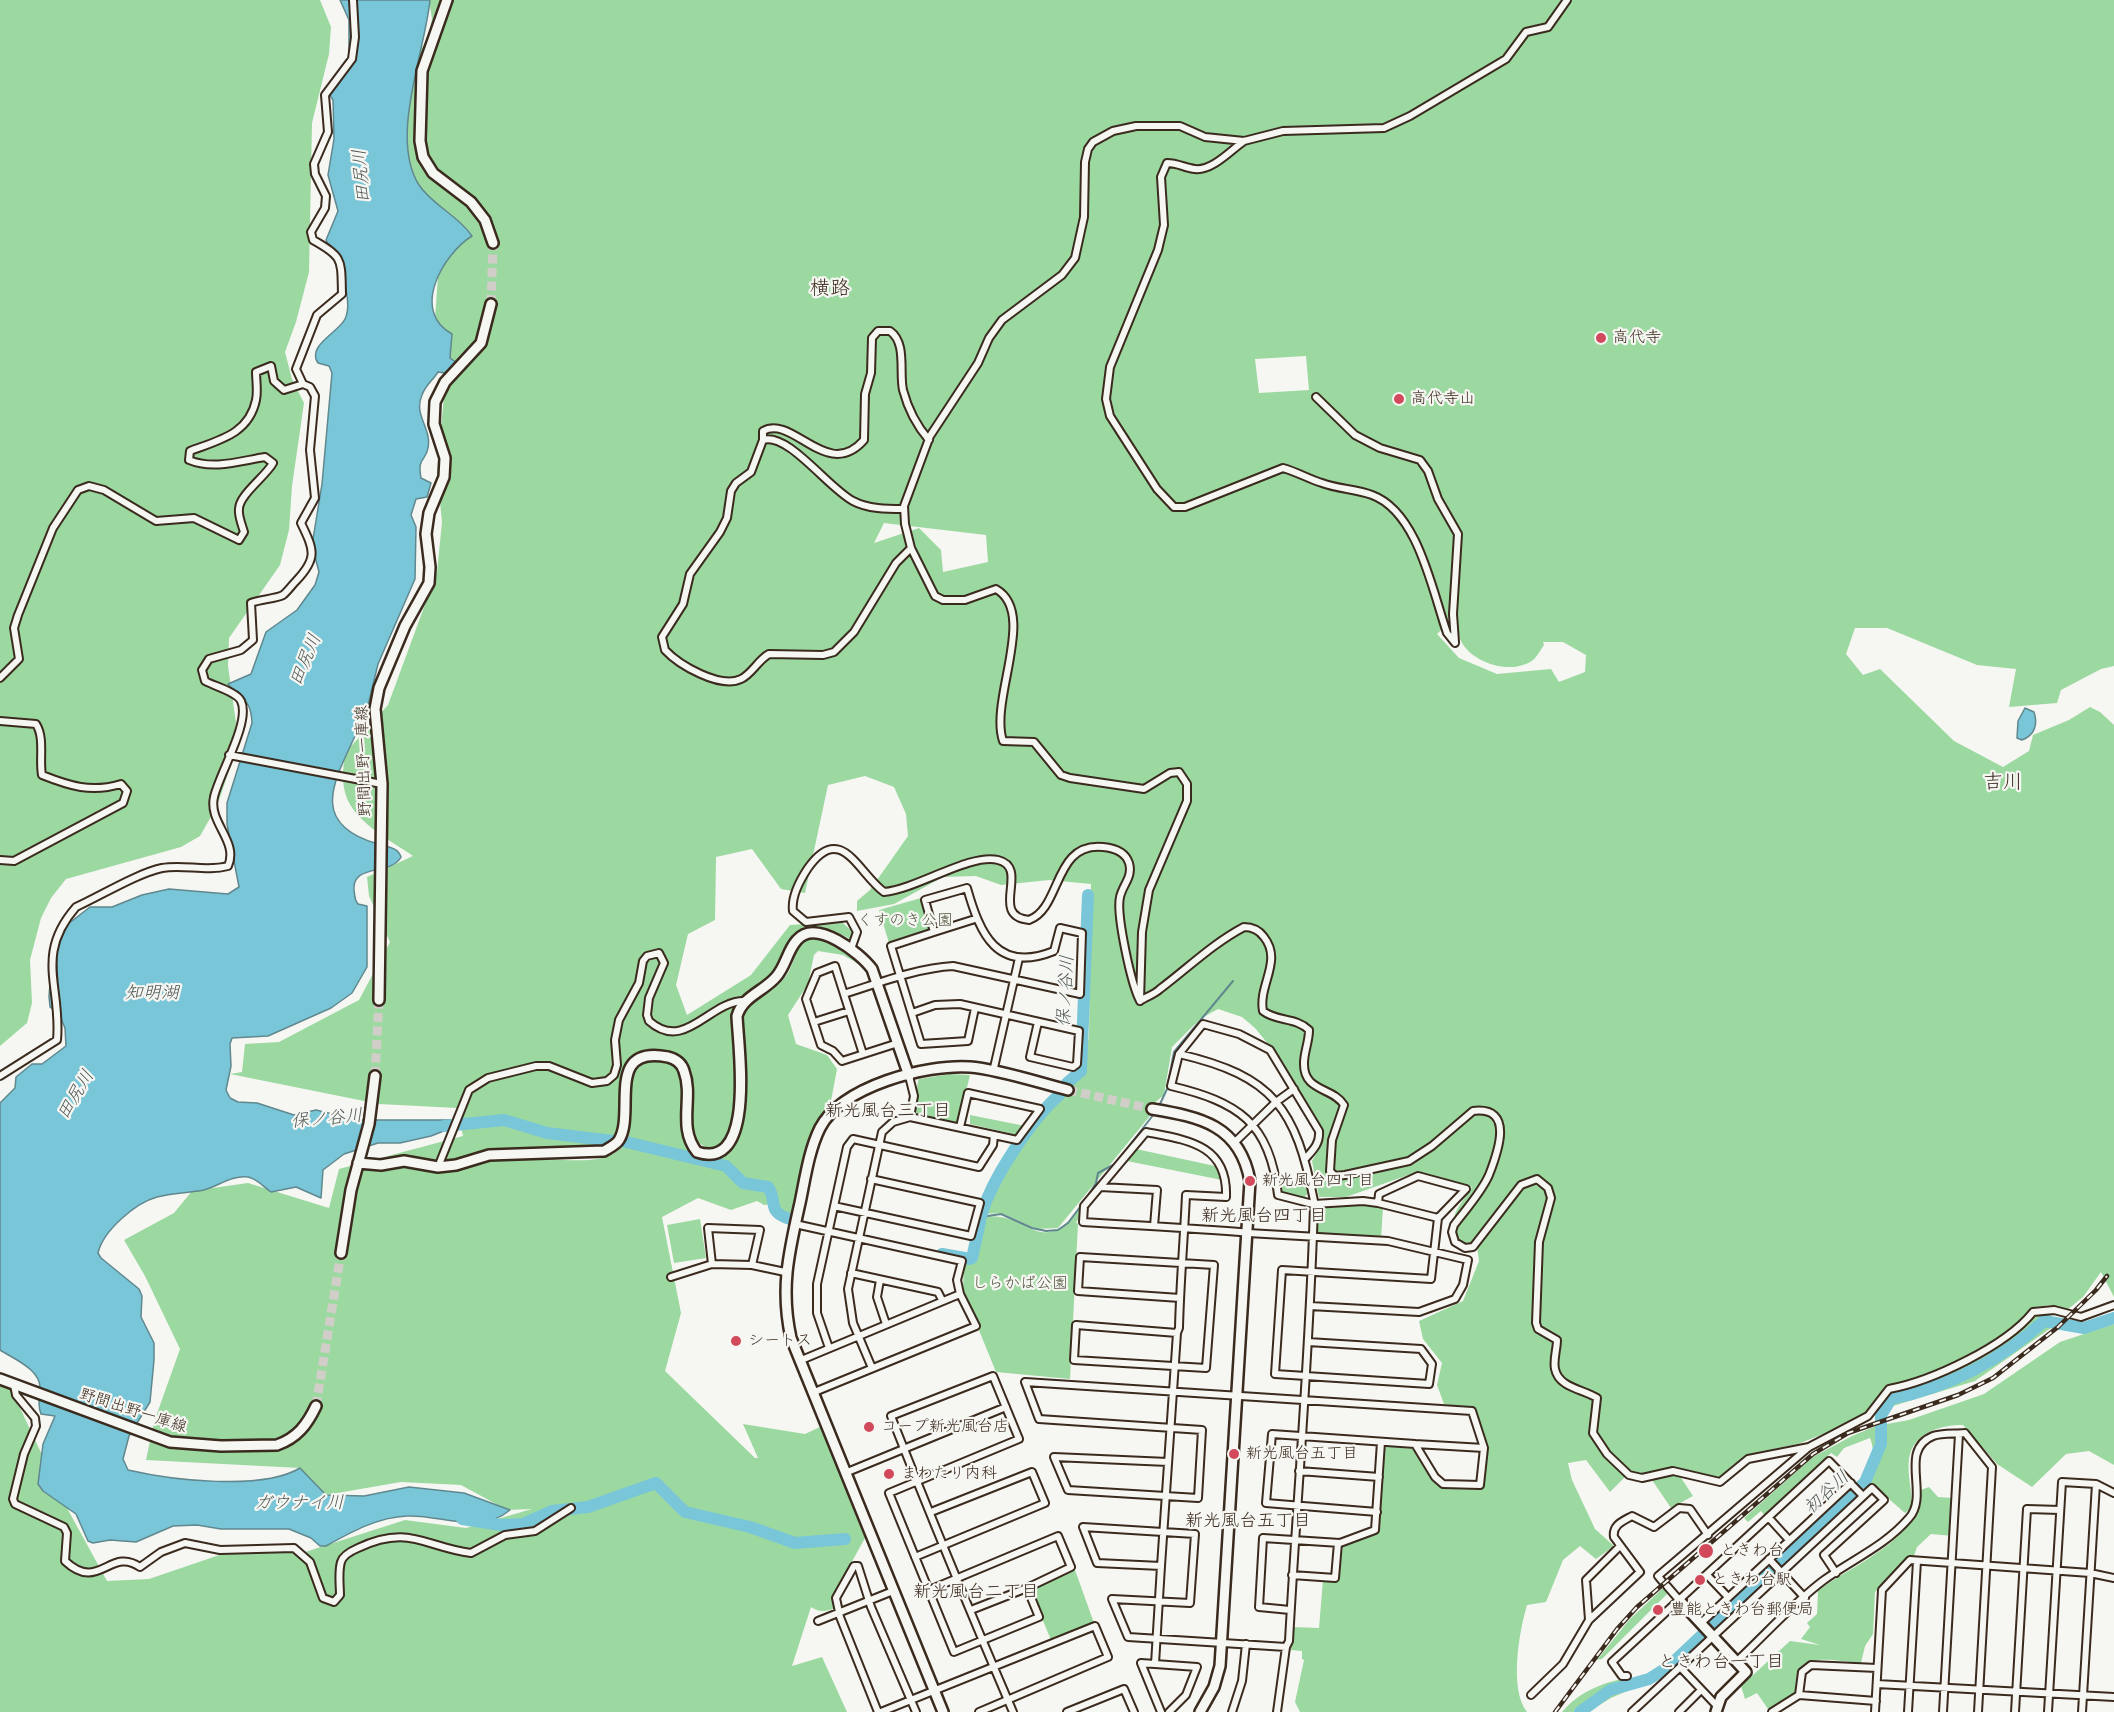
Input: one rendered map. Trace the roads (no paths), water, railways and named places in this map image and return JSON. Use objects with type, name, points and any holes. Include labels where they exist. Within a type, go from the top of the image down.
[{"type":"street","points":[[303,384],[296,369],[317,315],[342,294],[341,266],[334,252],[313,240],[311,232],[325,208],[326,196],[315,174],[314,164],[328,132],[325,95],[352,58],[355,37],[353,0]]},
{"type":"street","points":[[447,0],[422,71],[420,141],[423,157],[433,173],[471,202],[484,220],[493,243]]},
{"type":"street","points":[[1316,397],[1355,435],[1380,448],[1406,453],[1420,460],[1428,471],[1438,499],[1458,534],[1453,614],[1455,643],[1447,633],[1417,543],[1399,514],[1385,502],[1371,495],[1319,483],[1300,472],[1284,468],[1185,507],[1174,507],[1157,489],[1107,408],[1106,386],[1110,367],[1158,250],[1164,225],[1162,172],[1167,163],[1177,163],[1191,169],[1204,169],[1244,141],[1284,130],[1372,129],[1397,123],[1506,59],[1526,32],[1548,27],[1567,0]]},
{"type":"street","points":[[1140,1001],[1145,910],[1158,866],[1187,801],[1187,784],[1184,777],[1179,772],[1170,773],[1144,789],[1091,783],[1061,775],[1034,742],[1003,741],[999,734],[1000,702],[1015,624],[1009,600],[996,589],[965,600],[943,600],[935,596],[911,548],[904,524],[904,509],[929,440],[978,363],[989,338],[1002,320],[1062,275],[1075,258],[1084,217],[1085,162],[1088,149],[1093,141],[1113,131],[1136,126],[1180,126],[1205,137],[1244,141]]},
{"type":"street","name":"野間出野一庫線","points":[[379,1000],[382,784],[375,709],[379,688],[405,626],[429,583],[430,567],[426,534],[429,513],[444,477],[444,458],[433,413],[439,393],[454,372],[481,343],[491,304]]},
{"type":"street","points":[[911,548],[896,563],[854,632],[834,652],[823,655],[769,654],[747,675],[736,681],[721,681],[704,675],[673,658],[665,650],[662,637],[683,604],[690,574],[720,532],[727,518],[731,491],[736,483],[751,472],[763,440],[763,431],[768,428],[792,434],[820,451],[830,453],[842,453],[864,440],[865,394],[871,373],[872,338],[878,330],[890,331],[898,341],[903,387],[916,424],[929,440]]},
{"type":"street","points":[[0,678],[19,659],[14,628],[18,615],[53,528],[78,490],[89,486],[104,490],[156,521],[194,518],[239,540],[244,532],[238,510],[240,502],[268,472],[273,463],[265,457],[218,465],[200,464],[189,460],[190,451],[233,435],[246,423],[257,398],[256,372],[271,366],[274,381],[284,390],[303,384],[310,387],[315,396],[310,450],[315,498],[301,523],[310,542],[313,558],[310,567],[283,595],[263,598],[251,603],[253,640],[241,650],[209,659],[202,670],[205,681],[237,696],[243,713],[214,798],[214,814],[230,845],[232,857],[228,866],[214,869],[177,866],[159,868],[76,907],[66,918],[52,953],[51,971],[58,1026],[57,1040],[0,1076]]},
{"type":"street","points":[[763,440],[772,438],[791,447],[820,477],[855,503],[904,509]]},
{"type":"street","points":[[0,721],[36,724],[41,732],[39,758],[42,775],[84,790],[104,789],[121,784],[127,790],[123,803],[108,814],[14,861],[0,860]]},
{"type":"street","points":[[229,755],[382,784]]},
{"type":"street","points":[[851,949],[857,932],[849,917],[806,922],[793,911],[798,883],[820,854],[828,849],[840,849],[848,853],[884,892],[909,887],[975,862],[999,860],[1004,863],[1013,878],[1009,900],[1011,910],[1019,918],[1029,920],[1045,906],[1058,876],[1076,855],[1096,846],[1113,848],[1123,853],[1129,864],[1129,878],[1120,898],[1120,913],[1131,982],[1140,1001]]},
{"type":"street","points":[[844,994],[935,967],[953,966],[1080,994],[1082,933],[1060,928],[1054,951],[1041,956],[1019,958],[993,946],[983,936],[975,919],[967,888],[925,900],[934,932]]},
{"type":"street","points":[[975,919],[891,946],[921,1044],[968,1041],[975,1008]]},
{"type":"street","points":[[1140,1001],[1158,992],[1187,966],[1233,933],[1244,927],[1259,931],[1267,940],[1273,962],[1262,996],[1263,1011],[1269,1015],[1303,1024],[1310,1030],[1304,1064],[1307,1077],[1312,1085],[1341,1100],[1344,1105],[1332,1140],[1329,1166],[1335,1176],[1409,1161],[1432,1146],[1473,1111],[1487,1112],[1495,1117],[1500,1125],[1501,1136],[1489,1176],[1452,1232],[1455,1242],[1465,1248],[1475,1245],[1521,1185],[1538,1179],[1548,1188],[1551,1198],[1539,1242],[1536,1323],[1538,1329],[1557,1340],[1554,1366],[1557,1375],[1565,1384],[1597,1398],[1593,1433],[1620,1468],[1629,1475],[1642,1478],[1673,1471],[1720,1482],[1748,1459],[1809,1447]]},
{"type":"street","points":[[438,1167],[469,1090],[488,1078],[536,1065],[549,1066],[592,1083],[607,1082],[614,1075],[617,1065],[615,1040],[619,1020],[639,983],[643,961],[653,954],[662,956],[664,963],[647,1007],[649,1021],[663,1030],[683,1030],[706,1019],[725,1005],[744,1001],[775,979],[793,946],[802,936],[819,934],[851,949],[872,969],[909,1076],[914,1096],[910,1117]]},
{"type":"street","points":[[993,1073],[1019,958]]},
{"type":"street","points":[[863,1054],[835,966],[817,973],[806,999],[821,1045],[833,1051],[842,1061],[898,1043]]},
{"type":"street","points":[[360,1158],[381,1165],[405,1161],[438,1167],[456,1165],[489,1155],[604,1151],[618,1143],[624,1128],[624,1082],[629,1070],[635,1062],[646,1057],[662,1056],[672,1058],[682,1065],[686,1076],[686,1132],[690,1143],[697,1152],[717,1153],[728,1144],[739,1117],[741,1099],[737,1016],[744,1001]]},
{"type":"street","points":[[912,1012],[945,1004],[975,1008],[1079,1031],[1077,1064],[1073,1067],[1030,1057],[1038,1022]]},
{"type":"street","points":[[814,1022],[849,1011]]},
{"type":"street","points":[[1306,1158],[1316,1147],[1319,1131],[1270,1050],[1239,1034],[1203,1024],[1179,1054],[1171,1086],[1223,1102],[1252,1124],[1266,1144],[1275,1166],[1278,1195],[1314,1204],[1363,1201],[1378,1203],[1438,1218]]},
{"type":"street","points":[[1179,1054],[1210,1061],[1253,1080],[1276,1102],[1287,1115],[1306,1158],[1314,1204],[1308,1342],[1289,1641],[1286,1647],[1277,1712]]},
{"type":"street","points":[[943,1712],[799,1361],[784,1308],[785,1272],[814,1145],[830,1113],[856,1093],[909,1076],[952,1067],[973,1067],[1068,1090]]},
{"type":"street","points":[[341,1253],[374,1095],[375,1076]]},
{"type":"street","points":[[1234,1143],[1276,1102],[1293,1089]]},
{"type":"street","points":[[872,1368],[848,1304],[851,1273],[871,1179],[879,1145],[887,1127],[910,1117],[1017,1140],[1041,1108],[968,1092],[960,1127]]},
{"type":"street","points":[[1152,1108],[1199,1118],[1219,1128],[1234,1143],[1245,1161],[1250,1181],[1218,1677],[1200,1712]]},
{"type":"street","points":[[1155,1664],[1172,1428],[1185,1228],[1186,1195],[1226,1197],[1222,1170],[1210,1153],[1197,1144],[1146,1132],[1084,1206],[1083,1221],[1185,1228],[1248,1233],[1388,1241],[1468,1260],[1463,1285],[1455,1299],[1419,1312],[1310,1306]]},
{"type":"street","points":[[829,1348],[817,1313],[817,1284],[847,1148],[853,1139],[979,1167],[993,1145],[994,1135]]},
{"type":"street","points":[[1378,1203],[1379,1194],[1418,1176],[1466,1189],[1480,1190]]},
{"type":"street","points":[[834,1206],[971,1236],[980,1203],[871,1179]]},
{"type":"street","points":[[1100,1187],[1156,1190],[1154,1226]]},
{"type":"street","points":[[1308,1342],[1421,1349],[1432,1364],[1429,1384],[1275,1374],[1282,1270],[1431,1279],[1438,1218],[1466,1189]]},
{"type":"street","points":[[795,1224],[962,1261],[957,1280],[960,1294],[976,1326],[812,1393]]},
{"type":"street","points":[[712,1264],[708,1228],[732,1227],[760,1230],[752,1265]]},
{"type":"street","points":[[1177,1333],[1076,1325],[1074,1360],[1206,1368],[1214,1265],[1080,1257],[1078,1291],[1180,1298]]},
{"type":"street","points":[[671,1277],[712,1264],[752,1265],[785,1272]]},
{"type":"street","points":[[851,1273],[938,1292],[942,1300]]},
{"type":"street","points":[[880,1280],[878,1297],[886,1324]]},
{"type":"street","points":[[799,1361],[960,1294]]},
{"type":"street","points":[[1680,1667],[1716,1709],[1721,1697],[1746,1672],[1658,1576],[1809,1447],[1868,1416],[1889,1389],[1907,1385],[1953,1368],[2014,1333],[2033,1312],[2054,1310],[2081,1317],[2114,1305]]},
{"type":"street","points":[[1012,1712],[984,1641],[931,1512],[918,1481],[904,1449],[891,1416],[993,1376],[1019,1439],[918,1481],[889,1493],[954,1652],[984,1641],[1039,1617],[1027,1588]]},
{"type":"street","name":"野間出野一庫線","points":[[0,1379],[149,1435],[189,1445],[277,1445],[290,1440],[299,1433],[316,1406]]},
{"type":"street","points":[[1168,1462],[1054,1456],[1068,1490],[1198,1498],[1202,1430],[1039,1419],[1025,1382],[1472,1411],[1484,1448],[1480,1485],[1443,1484],[1415,1444]]},
{"type":"street","points":[[14,1385],[16,1395],[35,1418],[36,1426],[24,1454],[13,1499],[15,1504],[64,1527],[67,1533],[66,1561],[72,1567],[86,1573],[95,1574],[119,1561],[133,1562],[141,1567],[160,1552],[185,1543],[220,1550],[294,1548],[310,1562],[323,1598],[334,1602],[340,1595],[341,1562],[346,1554],[361,1547],[392,1538],[418,1538],[471,1553],[506,1535],[535,1531],[571,1508]]},
{"type":"street","points":[[845,1473],[1006,1407]]},
{"type":"street","points":[[1737,1661],[1805,1598],[1836,1573],[1874,1551],[1911,1517],[1918,1488],[1915,1458],[1922,1444],[1933,1436],[1965,1433],[1992,1467],[1978,1712]]},
{"type":"street","points":[[1377,1512],[1266,1503],[1272,1434],[1484,1448]]},
{"type":"street","points":[[1943,1712],[1959,1434]]},
{"type":"street","points":[[1290,1610],[1258,1607],[1263,1538],[1338,1543],[1375,1530],[1381,1442]]},
{"type":"street","points":[[1627,1676],[1622,1676],[1612,1662],[1708,1576],[1829,1461],[1863,1495]]},
{"type":"street","points":[[1299,1471],[1379,1477]]},
{"type":"street","points":[[915,1557],[1045,1503],[1032,1472],[931,1512]]},
{"type":"street","points":[[2048,1712],[2062,1482],[2096,1484],[2114,1493]]},
{"type":"street","points":[[1701,1623],[1851,1484]]},
{"type":"street","points":[[2082,1712],[2096,1484]]},
{"type":"street","points":[[1632,1712],[1872,1488],[1884,1500],[1824,1555],[1836,1573]]},
{"type":"street","points":[[1531,1695],[1563,1664],[1589,1620],[1640,1572],[1620,1546],[1613,1532],[1623,1521],[1632,1516],[1654,1527],[1660,1525],[1679,1508],[1690,1509],[1708,1535]]},
{"type":"street","points":[[2015,1712],[2027,1509],[2060,1510]]},
{"type":"street","points":[[1769,1518],[1789,1540]]},
{"type":"street","points":[[1161,1566],[1097,1563],[1083,1527],[1195,1534],[1190,1603],[1112,1599],[1128,1637],[1286,1647]]},
{"type":"street","points":[[929,1590],[1058,1536],[1071,1567],[1027,1588],[971,1610]]},
{"type":"street","points":[[1292,1575],[1335,1578],[1338,1543]]},
{"type":"street","points":[[1589,1620],[1586,1580],[1620,1546]]},
{"type":"street","points":[[1769,1559],[1805,1598]]},
{"type":"street","points":[[1875,1712],[1882,1590],[1910,1560],[2090,1573],[2114,1578]]},
{"type":"street","points":[[1908,1712],[1917,1561]]},
{"type":"street","points":[[916,1712],[910,1701],[869,1600],[858,1566],[854,1566],[836,1598],[840,1617],[879,1712],[910,1701],[1095,1626],[1108,1657],[979,1712]]},
{"type":"street","points":[[1708,1576],[1728,1597]]},
{"type":"street","points":[[818,1621],[893,1591]]},
{"type":"street","points":[[1232,1712],[1242,1681],[1246,1644]]},
{"type":"street","points":[[1161,1712],[1141,1663],[1197,1667],[1186,1695],[1169,1712]]},
{"type":"street","points":[[1799,1695],[1802,1672],[1811,1665],[1877,1668]]},
{"type":"street","points":[[1877,1684],[2114,1697]]},
{"type":"street","points":[[1067,1712],[1124,1689],[1134,1712]]},
{"type":"street","points":[[1679,1712],[1701,1690]]},
{"type":"street","points":[[1772,1712],[1799,1695],[1876,1701]]},
{"type":"water","name":"知明湖","points":[[340,0],[430,0],[411,94],[407,144],[411,166],[419,185],[472,236],[461,244],[442,269],[435,283],[432,298],[433,312],[440,324],[452,334],[450,358],[457,363],[452,374],[438,372],[425,389],[420,402],[421,415],[429,441],[427,452],[420,466],[421,478],[431,483],[427,497],[416,499],[411,515],[416,527],[415,579],[378,664],[362,730],[356,734],[340,769],[332,800],[335,813],[342,825],[356,836],[395,849],[401,857],[396,863],[359,876],[355,882],[356,901],[358,904],[367,906],[367,967],[352,993],[331,1008],[268,1036],[232,1038],[231,1066],[226,1090],[230,1098],[238,1102],[257,1103],[294,1115],[316,1110],[357,1120],[450,1120],[459,1125],[431,1136],[400,1143],[378,1143],[344,1154],[323,1170],[321,1198],[296,1187],[271,1192],[254,1179],[242,1177],[204,1190],[148,1200],[113,1227],[98,1253],[139,1289],[142,1296],[141,1317],[154,1343],[150,1402],[129,1436],[123,1459],[128,1470],[191,1480],[240,1481],[283,1475],[300,1468],[326,1495],[364,1496],[409,1487],[464,1493],[510,1510],[498,1518],[473,1523],[420,1516],[396,1517],[365,1526],[326,1546],[320,1546],[311,1538],[289,1529],[221,1529],[197,1525],[173,1526],[136,1542],[110,1540],[93,1543],[88,1541],[76,1514],[43,1491],[38,1484],[43,1444],[55,1416],[41,1414],[39,1383],[32,1371],[0,1350],[0,1103],[15,1088],[16,1077],[32,1064],[42,1064],[66,1046],[65,1028],[59,1014],[50,1007],[49,996],[52,960],[68,924],[90,907],[112,907],[142,895],[169,889],[228,894],[239,887],[227,824],[227,803],[252,723],[247,704],[228,684],[251,674],[266,632],[297,610],[315,585],[319,572],[312,545],[322,484],[332,373],[329,366],[318,363],[315,357],[320,345],[345,319],[348,300],[343,278],[326,240],[338,211],[328,175],[334,139],[333,100],[328,92],[349,59],[349,20]]},
{"type":"water","points":[[2025,708],[2034,712],[2036,721],[2033,732],[2022,740],[2017,738],[2018,721]]},
{"type":"waterway","name":"保ノ谷川","points":[[1067,1083],[1081,1071],[1088,895]]},
{"type":"waterway","points":[[1160,1104],[1167,1089],[1174,1052],[1233,981]]},
{"type":"waterway","name":"保ノ谷川","points":[[981,1217],[1002,1169],[1024,1135],[1059,1095]]},
{"type":"waterway","points":[[981,1217],[1001,1214],[1032,1228],[1046,1231],[1058,1230],[1068,1223],[1086,1199],[1096,1183],[1098,1173],[1115,1164],[1154,1114]]},
{"type":"waterway","name":"保ノ谷川","points":[[444,1126],[504,1120],[547,1133],[613,1141]]},
{"type":"waterway","name":"保ノ谷川","points":[[622,1141],[726,1166],[743,1183],[768,1187],[775,1209],[790,1219]]},
{"type":"waterway","name":"保ノ谷川","points":[[969,1259],[972,1258],[980,1222]]},
{"type":"waterway","name":"保ノ谷川","points":[[942,1254],[965,1258]]},
{"type":"waterway","name":"初谷川","points":[[1580,1712],[1610,1690],[1649,1679],[1668,1667],[1865,1482],[1881,1444],[1881,1415],[1891,1399],[1933,1387],[1973,1370],[2010,1348],[2044,1321],[2084,1328],[2114,1318]]},
{"type":"waterway","name":"ガウナイ川","points":[[462,1519],[501,1525],[523,1524],[552,1511],[588,1507],[656,1483],[685,1512],[750,1527],[795,1543],[845,1539]]},
{"type":"tunnel","points":[[491,304],[493,243]]},
{"type":"tunnel","points":[[375,1076],[379,1000]]},
{"type":"tunnel","points":[[1068,1090],[1152,1109]]},
{"type":"tunnel","points":[[316,1406],[341,1253]]},
{"type":"railway","points":[[1555,1712],[1617,1629],[1637,1607],[1813,1454],[1848,1433],[1958,1395],[1993,1378],[2058,1327],[2107,1276]]},
{"type":"place","name":"高代寺","points":[[1601,338]]},
{"type":"place","name":"高代寺山","points":[[1399,399]]},
{"type":"place","name":"新光風台四丁目","points":[[1250,1181]]},
{"type":"place","name":"シートス","points":[[736,1341]]},
{"type":"place","name":"コープ新光風台店","points":[[869,1427]]},
{"type":"place","name":"新光風台五丁目","points":[[1234,1454]]},
{"type":"place","name":"まわたり内科","points":[[889,1474]]},
{"type":"place","name":"ときわ台","points":[[1706,1551]]},
{"type":"place","name":"ときわ台駅","points":[[1700,1580]]},
{"type":"place","name":"豊能ときわ台郵便局","points":[[1658,1610]]},
{"type":"district","name":"横路","points":[[830,289]]},
{"type":"district","name":"吉川","points":[[2003,783]]},
{"type":"district","name":"新光風台三丁目","points":[[888,1111]]},
{"type":"district","name":"新光風台四丁目","points":[[1264,1216]]},
{"type":"district","name":"新光風台五丁目","points":[[1248,1521]]},
{"type":"district","name":"新光風台二丁目","points":[[976,1592]]},
{"type":"district","name":"ときわ台一丁目","points":[[1721,1662]]},
{"type":"water label","name":"田尻川","points":[[362,176]]},
{"type":"water label","name":"田尻川","points":[[306,660]]},
{"type":"water label","name":"田尻川","points":[[76,1095]]},
{"type":"park label","name":"くすのき公園","points":[[905,921]]},
{"type":"park label","name":"しらかば公園","points":[[1020,1284]]}]
